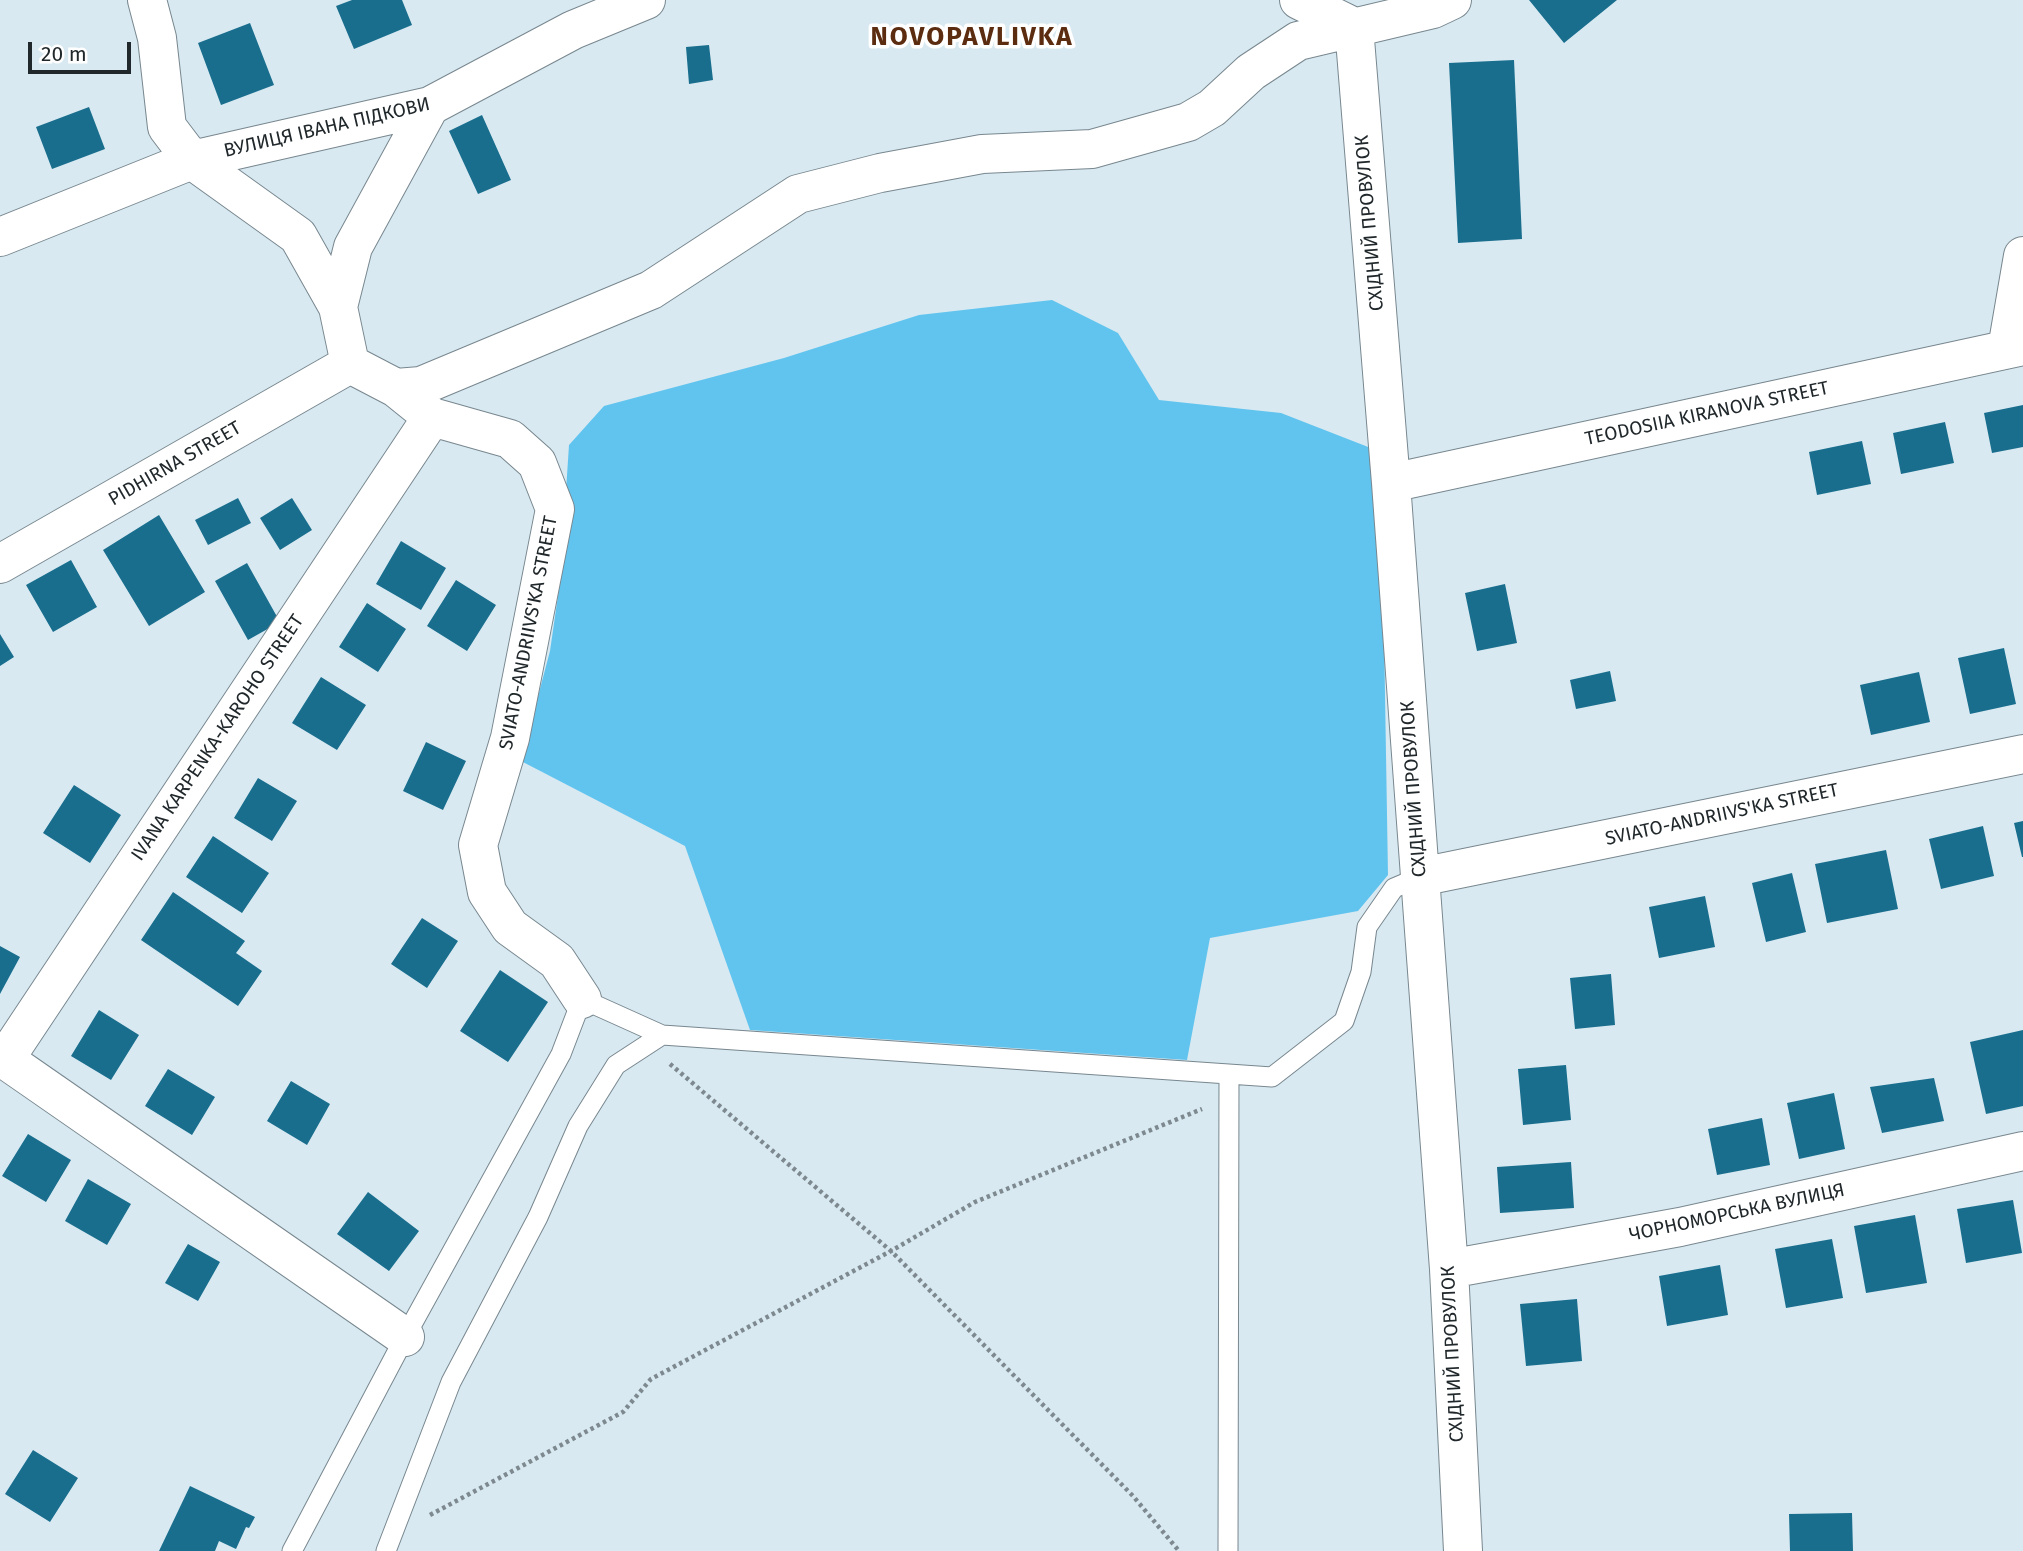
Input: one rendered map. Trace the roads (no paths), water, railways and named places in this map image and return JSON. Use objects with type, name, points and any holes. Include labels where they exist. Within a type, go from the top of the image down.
[{"type":"street","points":[[147,0],[157,38],[167,127],[192,160],[298,236],[338,307],[350,364]]},
{"type":"street","name":"ВУЛИЦЯ ІВАНА ПІДКОВИ","points":[[0,237],[192,160],[430,106],[573,30],[646,0]]},
{"type":"street","points":[[1299,0],[1354,27]]},
{"type":"street","points":[[396,388],[421,386],[650,290],[798,194],[880,173],[982,154],[1092,149],[1188,122],[1212,108],[1251,72],[1298,41],[1433,9],[1452,0]]},
{"type":"street","name":"СХІДНИЙ ПРОВУЛОК","points":[[1354,27],[1450,1269],[1462,1551]]},
{"type":"street","points":[[338,307],[353,247],[430,106]]},
{"type":"street","points":[[2015,347],[2023,256]]},
{"type":"street","name":"TEODOSIIA KIRANOVA STREET","points":[[1391,483],[2015,347]]},
{"type":"street","name":"SVIATO-ANDRIIVS'KA STREET","points":[[350,364],[396,388],[432,417],[510,439],[537,463],[555,509],[510,738],[478,845],[487,892],[510,928],[557,961],[582,999]]},
{"type":"street","name":"PIDHIRNA STREET","points":[[0,564],[350,364]]},
{"type":"street","name":"IVANA KARPENKA-KAROHO STREET","points":[[405,1337],[2,1058],[432,417]]},
{"type":"street","name":"SVIATO-ANDRIIVS'KA STREET","points":[[1420,877],[2023,754]]},
{"type":"street","name":"ЧОРНОМОРСЬКА ВУЛИЦЯ","points":[[1450,1269],[1680,1227],[2023,1151]]},
{"type":"lane","points":[[292,1551],[405,1337],[561,1054],[582,999],[654,1040],[1272,1077],[1344,1021],[1361,972],[1367,927],[1394,888],[1420,877]]},
{"type":"lane","points":[[389,1543],[451,1382],[538,1217],[578,1126],[616,1065],[654,1040]]},
{"type":"lane","points":[[1228,1551],[1229,1074]]},
{"type":"district","name":"NOVOPAVLIVKA","points":[[972,38]]}]
